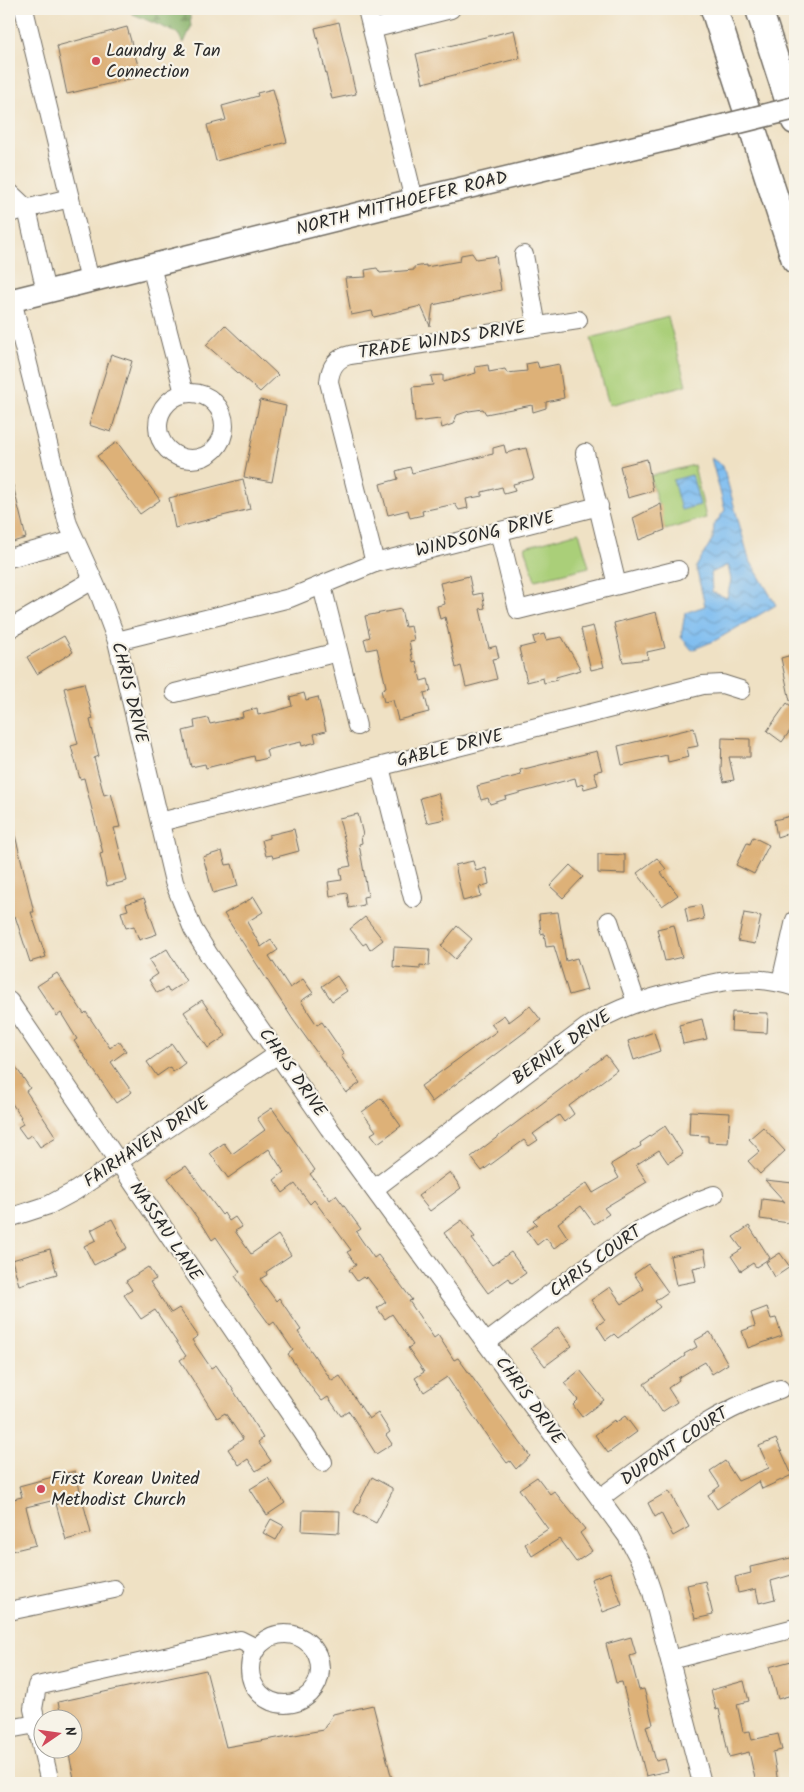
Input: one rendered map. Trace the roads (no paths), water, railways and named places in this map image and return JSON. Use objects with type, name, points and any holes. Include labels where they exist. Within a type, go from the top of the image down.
[{"type":"highway","points":[[714,9],[795,260]]},
{"type":"highway","points":[[759,9],[795,121]]},
{"type":"main road","name":"NORTH MITTHOEFER ROAD","points":[[11,301],[414,200],[795,108]]},
{"type":"street","points":[[24,9],[90,281]]},
{"type":"street","points":[[367,9],[414,200]]},
{"type":"street","points":[[372,29],[451,9]]},
{"type":"street","points":[[9,192],[27,209],[46,292]]},
{"type":"street","points":[[9,213],[70,198]]},
{"type":"street","points":[[524,255],[537,327]]},
{"type":"street","points":[[151,266],[184,393]]},
{"type":"street","name":"CHRIS DRIVE","points":[[11,301],[74,540],[91,581],[99,593],[117,641],[178,892],[194,928],[209,955],[374,1189],[627,1536],[643,1566],[702,1783]]},
{"type":"street","name":"TRADE WINDS DRIVE","points":[[375,563],[329,382],[333,366],[342,358],[350,355],[578,320]]},
{"type":"street","points":[[585,453],[617,585]]},
{"type":"street","name":"WINDSONG DRIVE","points":[[117,641],[290,598],[375,563],[599,506]]},
{"type":"street","points":[[499,532],[518,610],[678,570]]},
{"type":"street","points":[[9,558],[74,540]]},
{"type":"street","points":[[9,629],[91,581]]},
{"type":"street","points":[[322,586],[357,726]]},
{"type":"street","points":[[175,693],[338,652]]},
{"type":"street","name":"GABLE DRIVE","points":[[160,822],[703,685],[722,684],[741,690]]},
{"type":"street","points":[[380,767],[413,898]]},
{"type":"street","points":[[788,984],[795,920]]},
{"type":"street","points":[[609,921],[636,1002]]},
{"type":"street","name":"BERNIE DRIVE","points":[[374,1189],[596,1021],[636,1002],[725,980],[756,978],[788,984]]},
{"type":"street","name":"NASSAU LANE","points":[[9,1001],[323,1462]]},
{"type":"street","name":"FAIRHAVEN DRIVE","points":[[9,1218],[56,1202],[278,1054]]},
{"type":"street","name":"CHRIS COURT","points":[[486,1343],[633,1234],[669,1213],[714,1195]]},
{"type":"street","name":"DUPONT COURT","points":[[600,1498],[700,1425],[739,1404],[780,1389]]},
{"type":"street","points":[[9,1611],[114,1588]]},
{"type":"street","points":[[670,1660],[795,1628]]},
{"type":"street","points":[[33,1710],[37,1686],[240,1640],[256,1648]]},
{"type":"street","points":[[9,1729],[32,1725]]},
{"type":"street","points":[[45,1760],[50,1783]]},
{"type":"water","points":[[711,458],[723,466],[749,559],[776,605],[716,640],[692,650],[681,637],[685,613],[705,606],[696,567],[713,538],[714,525],[725,510]],"holes":[[[728,565],[731,580],[727,598],[712,592],[711,573]]]},
{"type":"water","points":[[692,475],[700,505],[681,510],[673,480]]},
{"type":"place","name":"Laundry & Tan Connection","points":[[96,61]]},
{"type":"place","name":"First Korean United Methodist Church","points":[[41,1489]]}]
